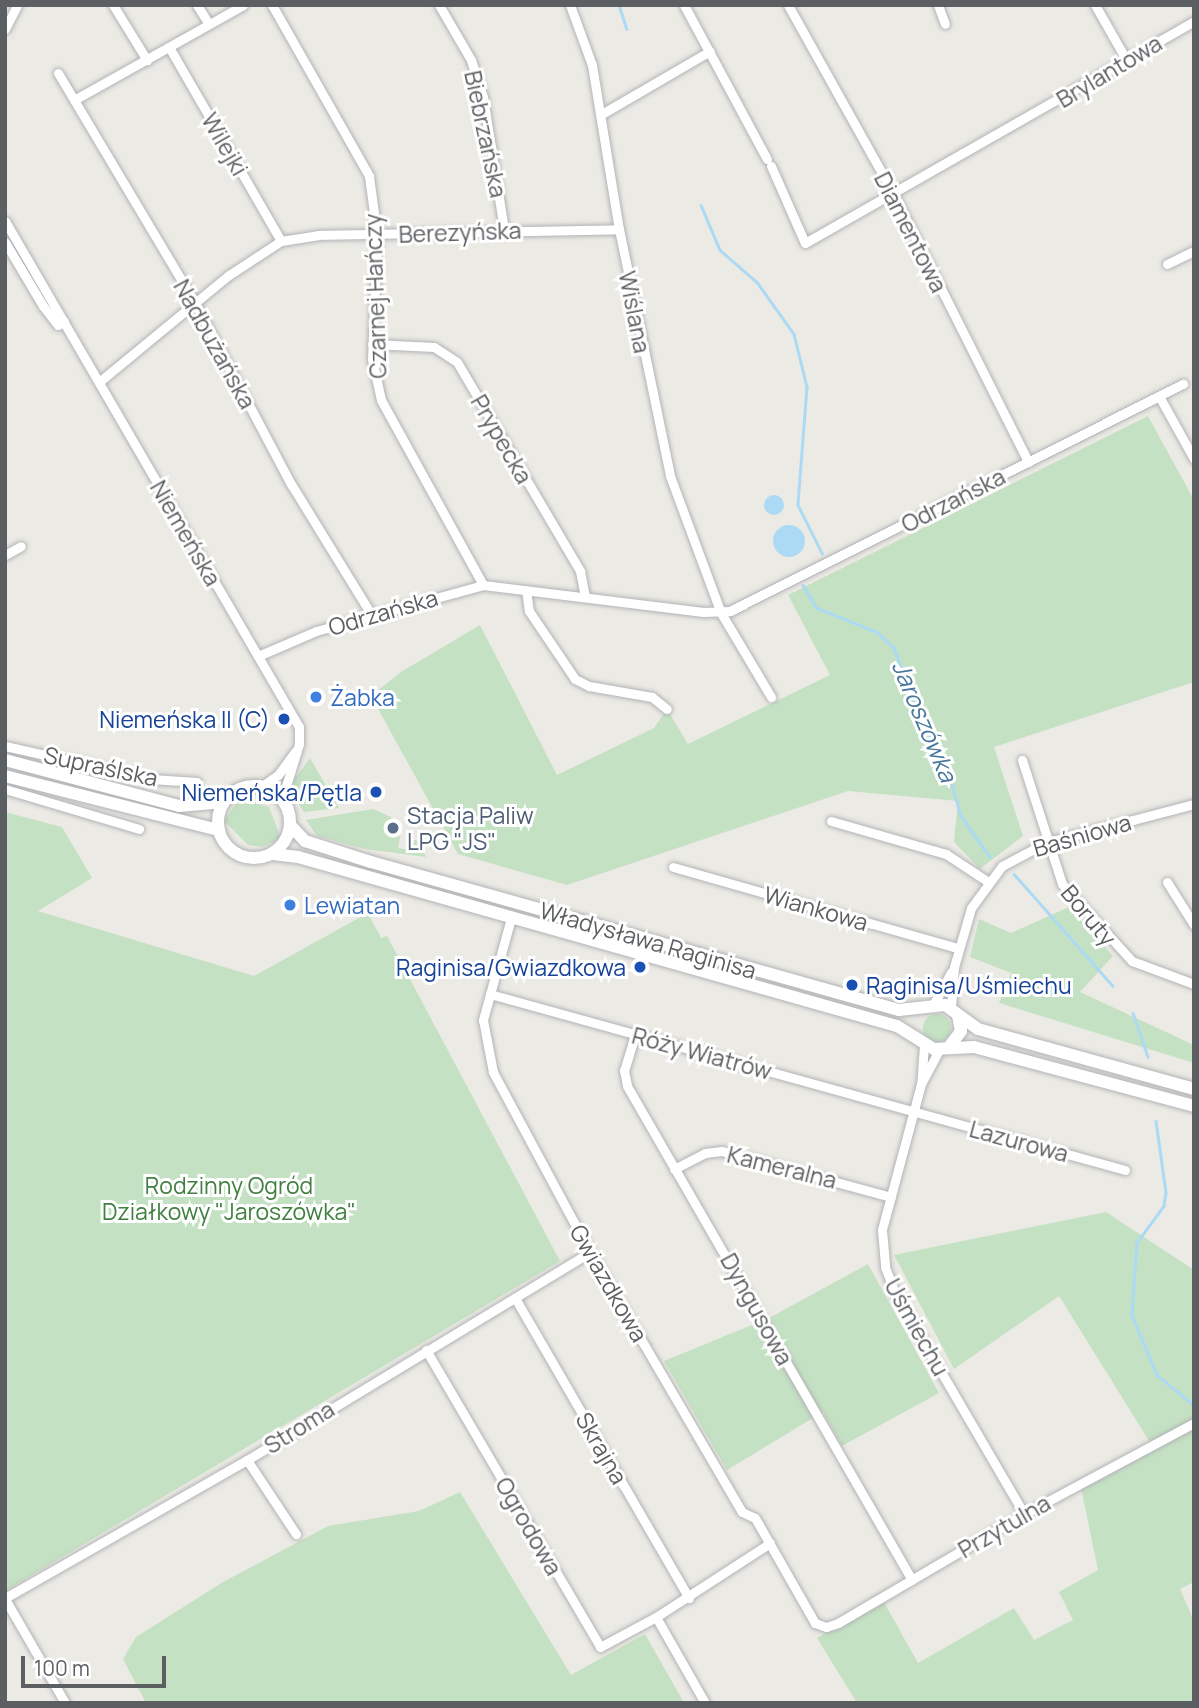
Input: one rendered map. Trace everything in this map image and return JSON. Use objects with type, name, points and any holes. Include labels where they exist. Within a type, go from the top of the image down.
[{"type":"main road","points":[[5,760],[179,806],[224,802],[240,789],[261,786],[282,799],[290,826],[285,841],[273,854],[244,857],[228,847],[219,830],[224,802]]},
{"type":"main road","points":[[5,776],[219,830]]},
{"type":"main road","name":"Władysława Raginisa","points":[[290,826],[305,841],[371,862],[849,998],[907,1012],[929,1007]]},
{"type":"main road","name":"Władysława Raginisa","points":[[273,854],[383,881],[897,1026],[922,1043]]},
{"type":"main road","points":[[1194,1089],[1004,1038],[971,1026],[955,1012],[929,1007],[916,1021],[922,1043],[944,1049],[974,1047],[1194,1106]]},
{"type":"main road","points":[[944,1049],[961,1031],[955,1012]]},
{"type":"street","points":[[5,29],[17,5]]},
{"type":"street","points":[[113,5],[147,60]]},
{"type":"street","points":[[197,5],[209,24]]},
{"type":"street","points":[[74,100],[243,5]]},
{"type":"street","name":"Czarnej Hańczy","points":[[272,5],[357,149],[369,176],[376,235],[372,344],[381,400],[483,585]]},
{"type":"street","name":"Biebrzańska","points":[[439,5],[471,60],[483,97],[504,229]]},
{"type":"street","name":"Wiślana","points":[[570,5],[586,42],[658,434],[721,613]]},
{"type":"street","points":[[600,115],[710,51],[684,5]]},
{"type":"street","name":"Diamentowa","points":[[788,5],[894,195],[1028,462]]},
{"type":"street","points":[[938,5],[946,24]]},
{"type":"street","points":[[1095,5],[1127,61]]},
{"type":"street","name":"Brylantowa","points":[[710,51],[769,162],[805,243],[1025,121],[1194,21]]},
{"type":"street","name":"Wilejki","points":[[169,47],[281,241]]},
{"type":"street","name":"Nadbużańska","points":[[58,73],[195,303],[291,484],[372,614]]},
{"type":"street","name":"Niemeńska","points":[[5,221],[299,727],[298,748],[282,799]]},
{"type":"street","name":"Berezyńska","points":[[99,382],[260,252],[281,241],[318,234],[619,229]]},
{"type":"street","name":"Niemeńska","points":[[5,242],[43,306],[58,325],[64,321]]},
{"type":"street","points":[[1167,264],[1194,251]]},
{"type":"street","name":"Prypecka","points":[[372,344],[433,347],[457,362],[580,571],[585,596]]},
{"type":"street","name":"Odrzańska","points":[[258,656],[295,638],[372,614],[483,585],[721,613],[1183,384]]},
{"type":"street","points":[[1159,396],[1194,459]]},
{"type":"street","points":[[5,555],[21,546]]},
{"type":"street","points":[[526,590],[529,611],[575,679],[589,686],[652,697],[667,709]]},
{"type":"street","points":[[721,613],[771,697]]},
{"type":"street","name":"Supraślska","points":[[5,746],[151,779],[197,782]]},
{"type":"street","points":[[261,786],[278,775],[298,748]]},
{"type":"street","name":"Boruty","points":[[1022,760],[1045,843],[1062,884],[1116,949],[1147,970],[1194,984]]},
{"type":"street","name":"Supraślska","points":[[5,789],[139,829]]},
{"type":"street","name":"Baśniowa","points":[[955,1012],[954,967],[971,908],[987,881],[1012,858],[1045,843],[1194,804]]},
{"type":"street","points":[[831,821],[946,854],[987,881]]},
{"type":"street","name":"Wiankowa","points":[[673,867],[958,948]]},
{"type":"street","points":[[1167,882],[1194,925]]},
{"type":"street","name":"Gwiazdkowa","points":[[511,918],[490,993],[482,1035],[493,1072],[590,1252],[742,1512],[755,1518],[816,1623]]},
{"type":"street","name":"Baśniowa","points":[[929,1007],[954,967]]},
{"type":"street","name":"Róży Wiatrów","points":[[490,993],[914,1113]]},
{"type":"street","name":"Dyngusowa","points":[[635,1035],[624,1070],[626,1086],[912,1580]]},
{"type":"street","name":"Uśmiechu","points":[[922,1043],[921,1084],[882,1230],[889,1281],[1024,1514]]},
{"type":"street","name":"Uśmiechu","points":[[921,1084],[944,1049]]},
{"type":"street","name":"Lazurowa","points":[[914,1113],[1125,1170]]},
{"type":"street","name":"Kameralna","points":[[674,1168],[705,1153],[722,1151],[891,1196]]},
{"type":"street","name":"Stroma","points":[[5,1598],[247,1460],[590,1252]]},
{"type":"street","name":"Skrajna","points":[[515,1298],[690,1598]]},
{"type":"street","name":"Ogrodowa","points":[[426,1350],[600,1647],[690,1598],[770,1544]]},
{"type":"street","name":"Przytulna","points":[[816,1623],[831,1626],[1024,1514],[1194,1423]]},
{"type":"street","points":[[247,1460],[296,1534]]},
{"type":"street","points":[[5,1598],[65,1703]]},
{"type":"street","points":[[656,1618],[705,1703]]},
{"type":"green space","points":[[1148,416],[1194,500],[1194,682],[994,747],[1023,836],[980,869],[954,842],[958,801],[848,791],[567,885],[458,854],[371,696],[401,672],[480,625],[557,775],[654,728],[667,709],[688,744],[830,675],[788,595]]},
{"type":"green space","points":[[310,758],[339,808],[304,812],[295,799],[293,781]]},
{"type":"green space","points":[[245,799],[269,807],[280,836],[276,841],[262,847],[248,845],[224,821],[236,803]]},
{"type":"green space","points":[[373,809],[391,817],[400,838],[398,848],[411,850],[414,840],[418,841],[426,857],[365,849],[317,836],[306,820]]},
{"type":"green space","name":"Rodzinny Ogród Działkowy \"Jaroszówka\"","points":[[5,812],[62,827],[92,878],[38,911],[254,976],[368,913],[381,938],[387,936],[560,1261],[5,1591]]},
{"type":"green space","points":[[1069,907],[1113,956],[1080,992],[1194,1045],[1194,1063],[999,1003],[1011,973],[970,957],[979,919],[1011,933]]},
{"type":"green space","points":[[937,1014],[947,1018],[951,1028],[947,1038],[937,1042],[927,1038],[923,1028],[927,1018]]},
{"type":"green space","points":[[1106,1212],[1194,1270],[1194,1582],[1180,1589],[1194,1621],[1194,1703],[857,1703],[817,1638],[881,1597],[918,1663],[1014,1608],[1034,1640],[1073,1620],[1059,1592],[1098,1570],[1080,1483],[1151,1444],[1059,1296],[954,1369],[894,1255]]},
{"type":"green space","points":[[868,1264],[939,1393],[842,1446],[823,1412],[727,1470],[664,1361],[769,1318]]},
{"type":"green space","points":[[460,1492],[571,1675],[645,1634],[684,1703],[146,1703],[123,1659],[136,1637],[223,1582],[328,1526],[419,1511]]},
{"type":"water","points":[[774,495],[781,498],[784,505],[781,512],[774,515],[767,512],[764,505],[767,498]]},
{"type":"water","points":[[789,525],[800,530],[805,541],[800,552],[789,557],[778,552],[773,541],[778,530]]},
{"type":"waterway","name":"Jaroszówka","points":[[619,5],[627,29]]},
{"type":"waterway","name":"Jaroszówka","points":[[701,205],[720,250],[757,282],[794,334],[807,387],[798,505],[822,553]]},
{"type":"waterway","name":"Jaroszówka","points":[[803,585],[817,608],[877,632],[894,648],[920,719],[946,763],[961,816],[990,857]]},
{"type":"waterway","name":"Jaroszówka","points":[[1014,874],[1113,986]]},
{"type":"waterway","points":[[1133,1013],[1148,1057]]},
{"type":"waterway","name":"Jaroszówka","points":[[1156,1121],[1166,1192],[1164,1206],[1137,1243],[1132,1315],[1157,1375],[1194,1405]]},
{"type":"place","name":"Żabka","points":[[316,697]]},
{"type":"place","name":"Niemeńska II (C)","points":[[284,719]]},
{"type":"place","name":"Niemeńska/Pętla","points":[[376,792]]},
{"type":"place","name":"Stacja Paliw LPG \"JS\"","points":[[393,828]]},
{"type":"place","name":"Lewiatan","points":[[290,905]]},
{"type":"place","name":"Raginisa/Gwiazdkowa","points":[[640,967]]},
{"type":"place","name":"Raginisa/Uśmiechu","points":[[852,985]]}]
